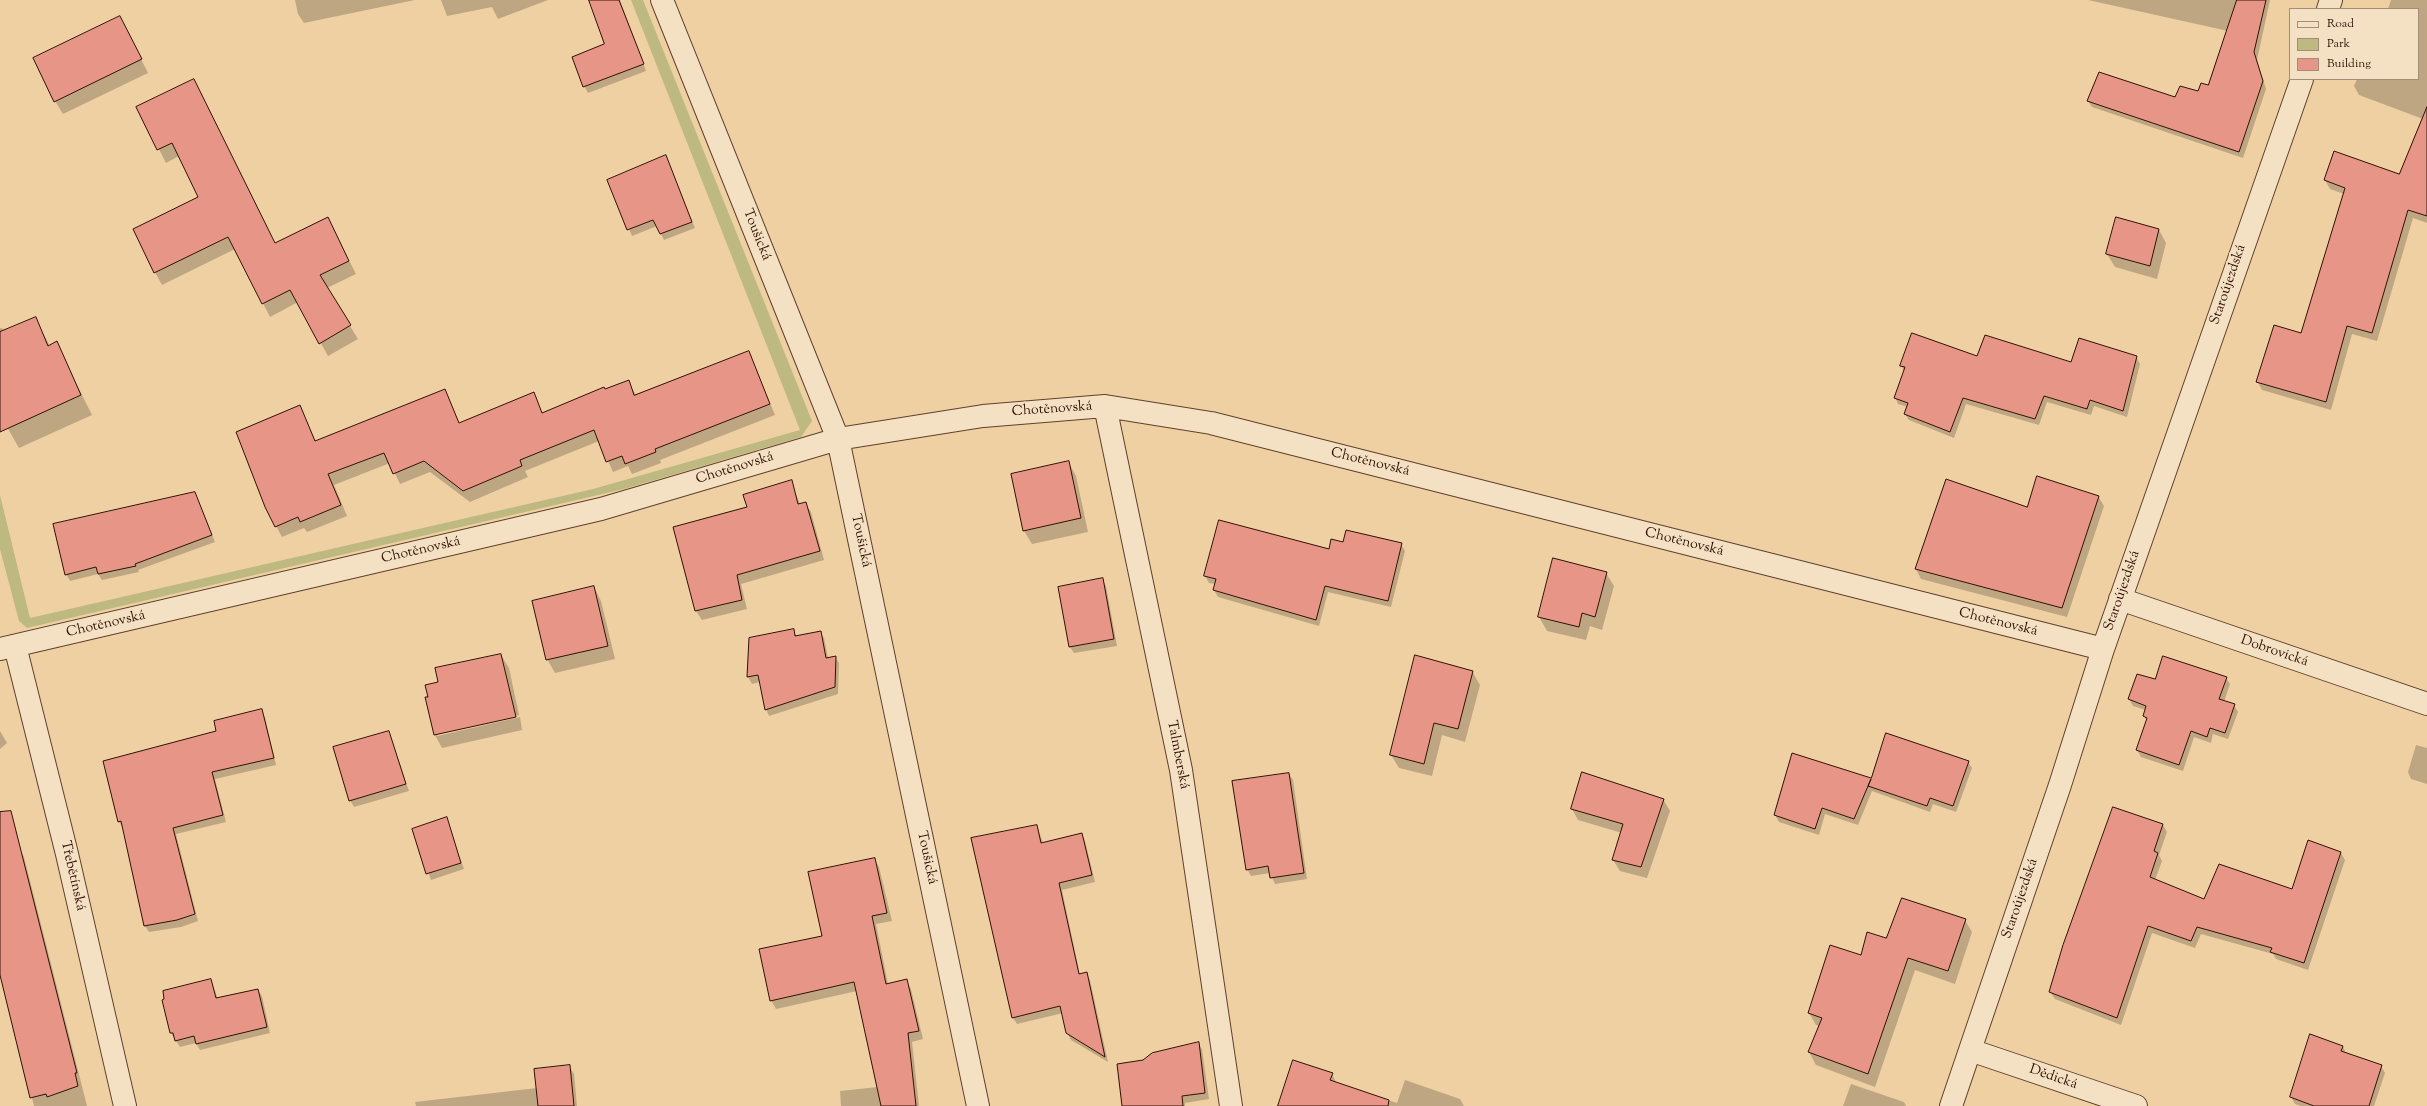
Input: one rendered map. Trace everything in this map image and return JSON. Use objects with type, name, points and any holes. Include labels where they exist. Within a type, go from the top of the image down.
[{"type":"street","name":"Toušická","points":[[662,0],[838,439],[978,1106]]},
{"type":"street","name":"Staroújezdská","points":[[1951,1106],[2060,785],[2120,599],[2302,80]]},
{"type":"street","name":"Chotěnovská","points":[[7,648],[601,509],[838,439],[983,416],[1105,406],[1211,423],[2103,649]]},
{"type":"street","name":"Talmberská","points":[[1105,406],[1181,770],[1231,1106]]},
{"type":"street","name":"Dobrovická","points":[[2120,599],[2427,704]]},
{"type":"street","name":"Třebětínská","points":[[7,648],[67,854],[125,1106]]},
{"type":"street","name":"Dědická","points":[[1970,1050],[2136,1106]]},
{"type":"green space","points":[[631,0],[643,0],[812,421],[801,437],[624,489],[27,628],[19,621],[0,549],[0,495],[30,618],[593,489],[800,430]]},
{"type":"building","points":[[589,0],[619,0],[644,64],[583,87],[572,57],[604,44]]},
{"type":"building","points":[[2237,0],[2266,0],[2254,52],[2263,81],[2239,152],[2087,101],[2099,72],[2175,97],[2180,86],[2198,91],[2201,83],[2208,85]]},
{"type":"building","points":[[120,16],[142,59],[54,102],[33,58]]},
{"type":"building","points":[[194,79],[275,243],[328,217],[349,261],[320,275],[351,325],[319,344],[290,290],[262,304],[228,237],[154,273],[133,229],[198,197],[172,143],[157,150],[136,107]]},
{"type":"building","points":[[2427,107],[2427,216],[2408,210],[2372,333],[2347,326],[2326,402],[2256,382],[2274,325],[2301,333],[2345,188],[2324,180],[2334,151],[2399,174]]},
{"type":"building","points":[[666,155],[692,222],[660,234],[653,220],[627,230],[607,180]]},
{"type":"building","points":[[2116,217],[2159,229],[2150,266],[2106,254]]},
{"type":"building","points":[[36,317],[48,346],[57,341],[81,395],[0,432],[0,332]]},
{"type":"building","points":[[1912,333],[1977,356],[1985,335],[2071,362],[2079,338],[2137,356],[2123,411],[2090,400],[2087,409],[2044,396],[2035,419],[1963,398],[1950,432],[1904,414],[1908,403],[1894,398],[1905,367],[1900,366]]},
{"type":"building","points":[[749,351],[770,404],[655,449],[656,452],[625,464],[622,456],[606,462],[594,430],[520,460],[522,466],[463,491],[424,461],[393,474],[384,453],[328,474],[341,505],[300,522],[298,517],[275,527],[265,507],[236,432],[300,405],[315,441],[445,389],[459,423],[534,392],[542,413],[604,387],[605,389],[629,380],[634,395]]},
{"type":"building","points":[[1069,461],[1081,518],[1023,531],[1011,474]]},
{"type":"building","points":[[2037,476],[2099,496],[2062,608],[1915,569],[1946,479],[2027,507]]},
{"type":"building","points":[[792,480],[798,504],[806,502],[820,551],[737,575],[742,600],[695,611],[673,527],[747,507],[743,495]]},
{"type":"building","points":[[195,492],[212,535],[135,564],[136,566],[98,574],[96,567],[65,575],[53,524]]},
{"type":"building","points":[[1219,520],[1329,549],[1331,539],[1343,542],[1346,530],[1402,543],[1388,601],[1325,586],[1316,620],[1213,590],[1216,579],[1204,576]]},
{"type":"building","points":[[1553,558],[1607,572],[1595,617],[1582,613],[1579,627],[1538,617]]},
{"type":"building","points":[[1103,578],[1114,639],[1069,647],[1058,587]]},
{"type":"building","points":[[594,586],[608,646],[546,660],[532,601]]},
{"type":"building","points":[[794,629],[795,636],[821,631],[826,658],[836,656],[835,687],[765,710],[758,675],[747,677],[749,638]]},
{"type":"building","points":[[501,654],[516,717],[434,735],[425,697],[428,697],[425,685],[438,682],[435,668]]},
{"type":"building","points":[[1415,655],[1473,671],[1458,729],[1434,723],[1424,764],[1390,755]]},
{"type":"building","points":[[2163,656],[2227,677],[2219,699],[2235,704],[2225,733],[2210,728],[2207,737],[2191,731],[2179,765],[2136,750],[2147,718],[2143,716],[2146,706],[2128,699],[2137,674],[2155,679]]},
{"type":"building","points":[[262,709],[274,758],[212,772],[223,815],[173,828],[195,914],[177,920],[144,926],[121,821],[118,822],[103,761],[216,731],[214,721]]},
{"type":"building","points":[[389,731],[406,784],[349,801],[333,747]]},
{"type":"building","points":[[1886,733],[1969,761],[1953,806],[1930,798],[1927,806],[1868,786],[1854,819],[1822,808],[1815,829],[1774,815],[1792,753],[1871,778]]},
{"type":"building","points":[[1582,772],[1664,799],[1641,867],[1612,860],[1623,824],[1571,809]]},
{"type":"building","points":[[1289,773],[1304,873],[1270,878],[1268,866],[1246,870],[1232,781]]},
{"type":"building","points":[[2113,807],[2163,824],[2154,851],[2158,853],[2150,877],[2204,899],[2219,864],[2292,889],[2308,840],[2341,852],[2304,963],[2270,952],[2272,948],[2197,927],[2191,941],[2148,926],[2117,1018],[2049,992],[2063,945]]},
{"type":"building","points":[[11,811],[77,1073],[75,1073],[78,1086],[47,1097],[46,1094],[30,1098],[0,975],[0,812]]},
{"type":"building","points":[[447,817],[461,863],[426,874],[412,829]]},
{"type":"building","points":[[1037,825],[1041,843],[1082,833],[1092,875],[1059,883],[1079,974],[1087,972],[1105,1057],[1066,1033],[1060,1006],[1012,1018],[971,838]]},
{"type":"building","points":[[875,858],[887,913],[872,916],[886,984],[907,979],[919,1031],[908,1033],[916,1106],[881,1106],[854,982],[770,1001],[759,949],[822,936],[808,872]]},
{"type":"building","points":[[1902,898],[1966,919],[1948,971],[1908,958],[1868,1074],[1808,1052],[1822,1018],[1808,1013],[1830,945],[1861,955],[1867,932],[1886,938]]},
{"type":"building","points":[[211,979],[216,998],[258,989],[267,1027],[196,1044],[194,1036],[175,1041],[173,1033],[170,1033],[162,1000],[164,999],[163,991]]},
{"type":"building","points":[[2310,1034],[2343,1046],[2341,1051],[2382,1065],[2369,1106],[2314,1106],[2290,1097]]},
{"type":"building","points":[[1199,1042],[1205,1093],[1182,1096],[1183,1106],[1122,1106],[1117,1064],[1143,1060],[1152,1053]]},
{"type":"building","points":[[1293,1060],[1333,1073],[1330,1080],[1389,1100],[1388,1106],[1278,1106]]},
{"type":"building","points":[[570,1065],[574,1106],[538,1106],[534,1069]]}]
